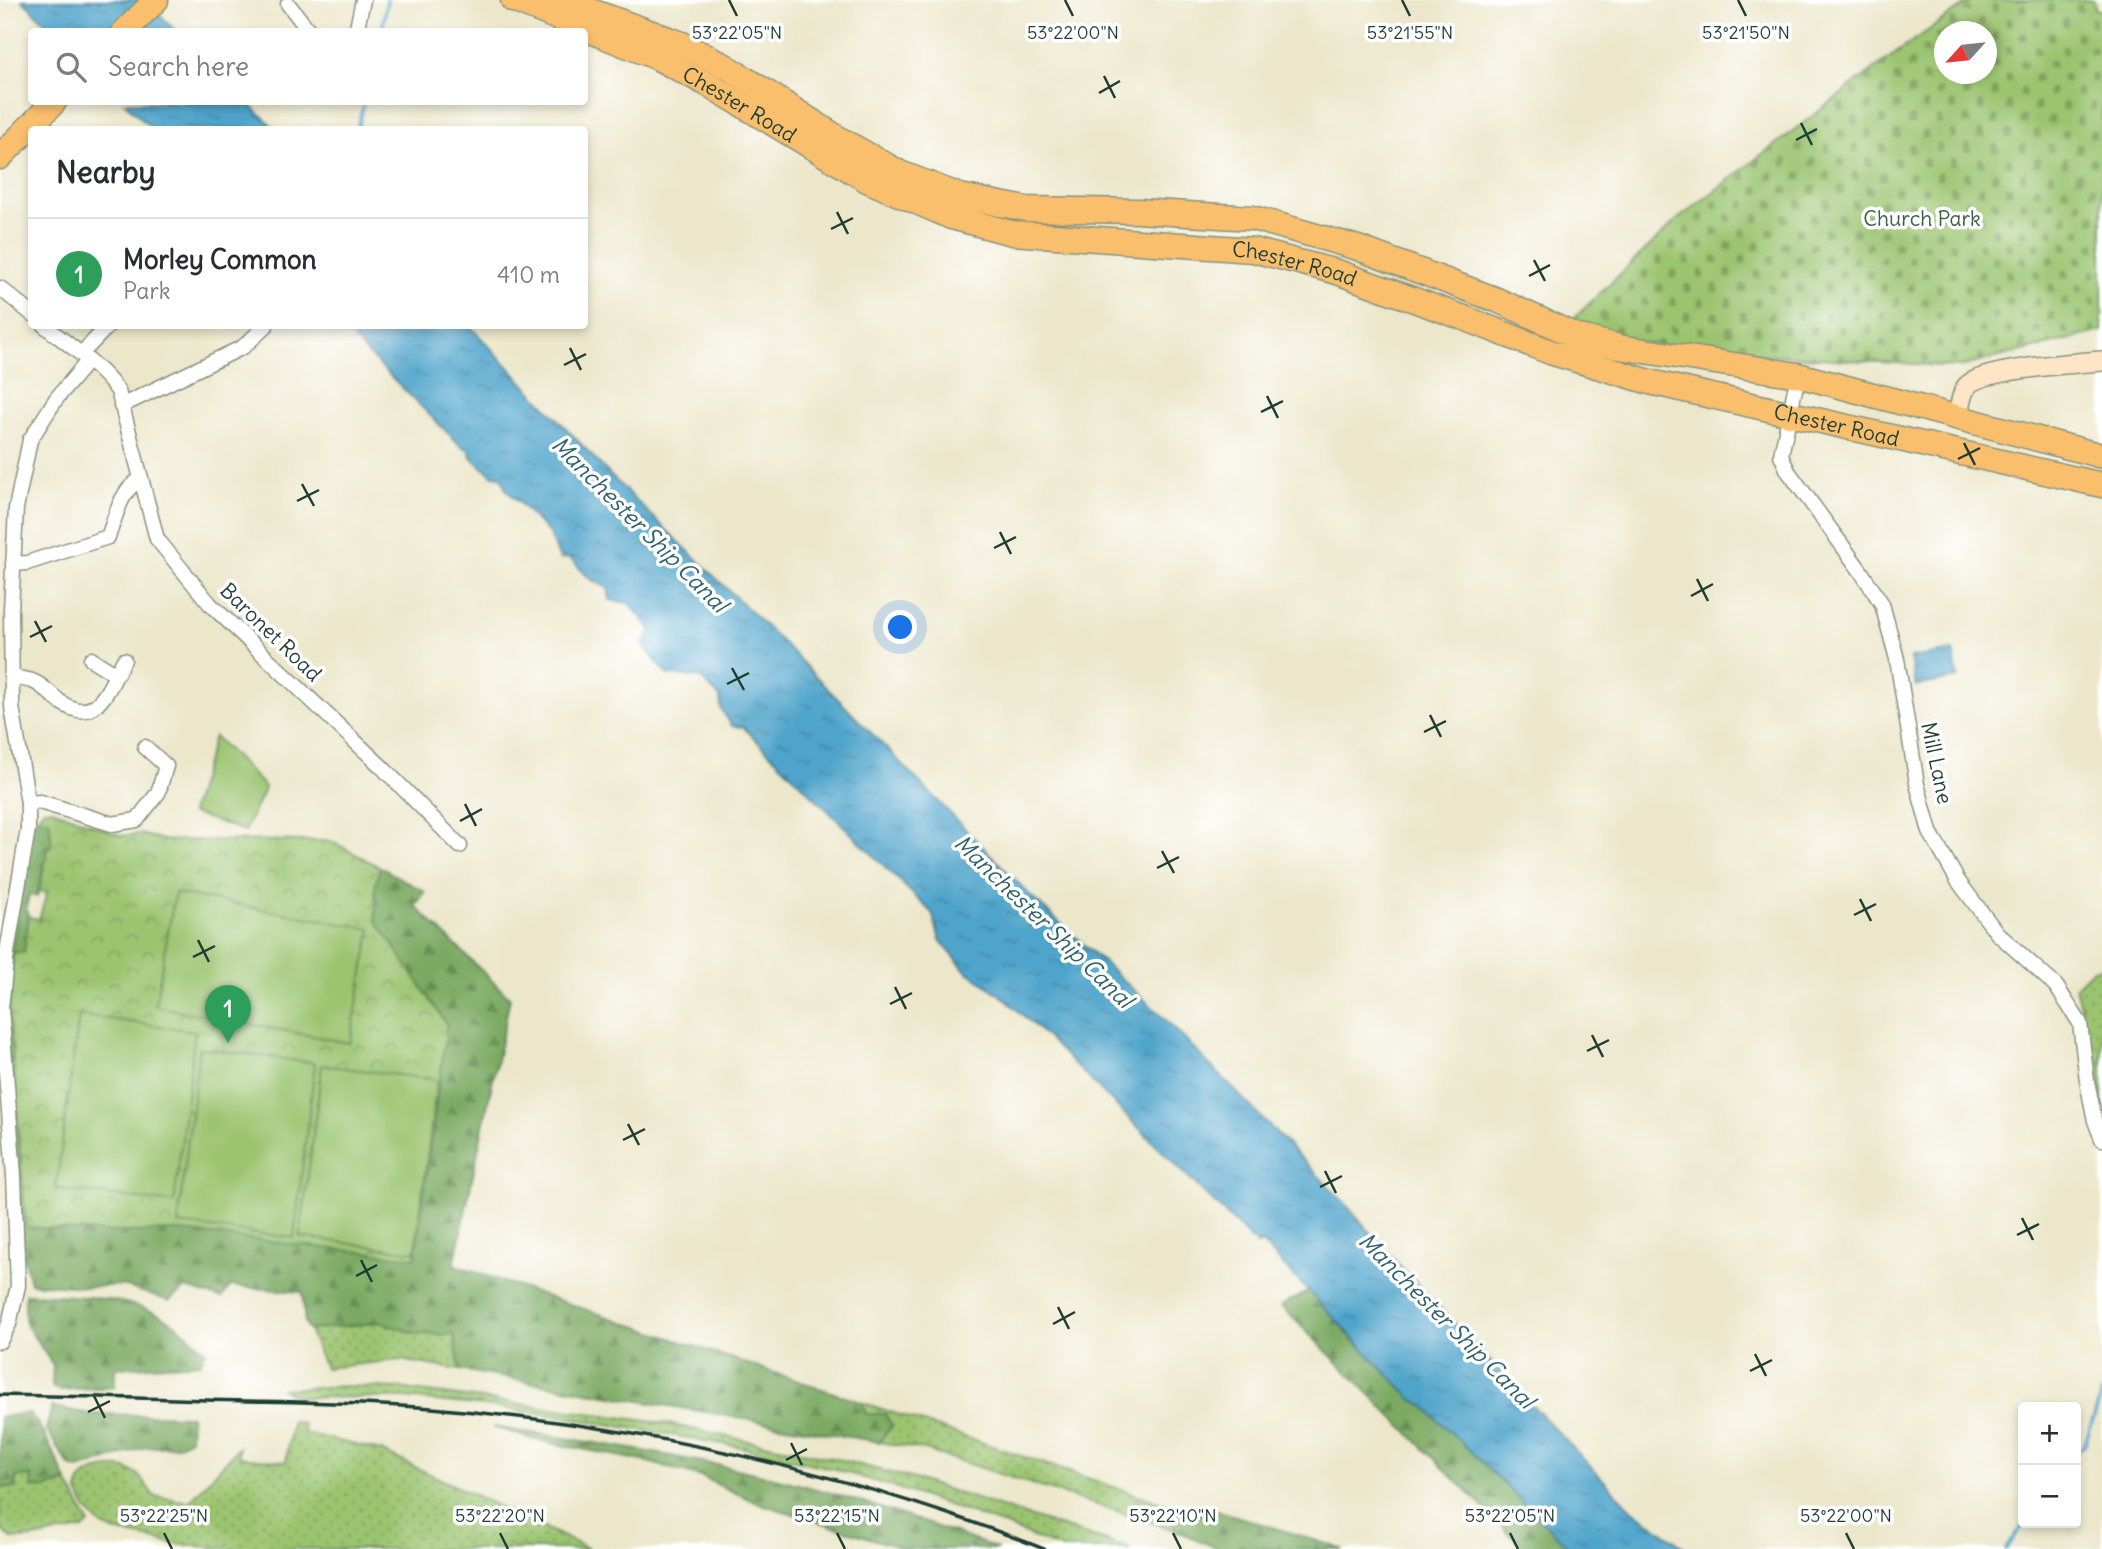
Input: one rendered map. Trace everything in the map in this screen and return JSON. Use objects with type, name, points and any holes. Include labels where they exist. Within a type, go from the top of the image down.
[{"type":"highway","points":[[128,28],[156,0]]},
{"type":"highway","name":"Chester Road","points":[[513,0],[583,28]]},
{"type":"highway","name":"Chester Road","points":[[561,0],[682,44],[727,67],[841,140],[900,173],[960,196],[1027,209],[1138,211],[1253,218],[1358,248],[1497,300],[1576,336],[1619,347],[1798,376],[2102,456]]},
{"type":"highway","name":"Chester Road","points":[[588,30],[656,57],[711,86],[867,180],[951,218],[1012,233],[1253,250],[1337,272],[1563,356],[1650,382],[2102,485]]},
{"type":"highway","points":[[0,157],[28,130]]},
{"type":"street","points":[[357,28],[363,0]]},
{"type":"street","points":[[288,4],[307,28]]},
{"type":"street","points":[[0,288],[28,311]]},
{"type":"street","name":"Baronet Road","points":[[49,329],[85,357],[118,391],[139,480],[157,539],[210,604],[382,766],[460,846]]},
{"type":"street","points":[[0,1341],[9,1324],[18,1286],[14,1176],[1,1008],[7,952],[28,829],[29,803],[12,708],[16,508],[30,440],[106,329]]},
{"type":"street","points":[[121,406],[243,348],[263,329]]},
{"type":"street","points":[[1957,417],[1965,387],[1976,378],[2044,366],[2102,361]]},
{"type":"street","name":"Mill Lane","points":[[1798,376],[1781,455],[1788,471],[1860,569],[1882,604],[1897,659],[1917,784],[1930,832],[1958,881],[1997,933],[2056,986],[2080,1023],[2087,1081],[2095,1121],[2102,1139]]},
{"type":"street","points":[[13,564],[27,563],[108,537],[128,486],[139,480]]},
{"type":"street","points":[[91,659],[115,674]]},
{"type":"street","points":[[11,676],[33,682],[71,709],[82,712],[94,708],[124,660]]},
{"type":"street","points":[[29,803],[40,802],[112,824],[136,820],[159,793],[166,766],[145,747]]},
{"type":"green space","name":"Church Park","points":[[1972,0],[2094,0],[2095,9],[2102,11],[2102,331],[1959,367],[1724,352],[1633,342],[1571,321],[1678,219],[1883,62],[1934,26],[1934,84],[1997,84],[1997,21],[1942,21]]},
{"type":"green space","points":[[214,736],[265,787],[245,831],[191,813]]},
{"type":"green space","points":[[44,809],[52,809],[122,836],[140,834],[163,840],[331,841],[380,867],[375,887],[376,920],[447,1025],[415,1258],[179,1231],[102,1232],[26,1227],[9,1010],[13,952],[24,953],[29,917],[39,919],[47,893],[39,891],[47,853],[52,844],[49,819],[37,818]]},
{"type":"green space","points":[[37,818],[49,819],[52,844],[47,853],[37,897],[29,894],[24,953],[13,952],[9,1010],[26,1227],[102,1232],[179,1231],[447,1025],[376,920],[375,887],[380,867],[425,892],[415,906],[510,998],[454,1265],[861,1402],[866,1414],[885,1414],[892,1426],[879,1442],[460,1370],[454,1335],[418,1334],[380,1322],[309,1330],[305,1323],[302,1292],[230,1286],[222,1298],[185,1288],[169,1301],[121,1285],[87,1287],[30,1283],[23,1253],[1,1008],[32,829]]},
{"type":"green space","points":[[175,893],[371,929],[350,1043],[155,1006]]},
{"type":"green space","points":[[2102,967],[2102,1123],[2075,987],[2093,969]]},
{"type":"green space","points":[[79,1015],[195,1031],[174,1203],[56,1189]]},
{"type":"green space","points":[[199,1048],[315,1063],[294,1238],[178,1224]]},
{"type":"green space","points":[[322,1065],[437,1080],[415,1252],[300,1237]]},
{"type":"green space","points":[[1309,1291],[1413,1400],[1423,1405],[1571,1549],[1525,1549],[1281,1306]]},
{"type":"green space","points":[[25,1294],[102,1299],[140,1307],[182,1329],[206,1351],[200,1363],[115,1368],[115,1387],[58,1390],[52,1387],[53,1365],[25,1323]]},
{"type":"green space","points":[[380,1322],[418,1334],[454,1335],[460,1370],[400,1360],[325,1368],[309,1330]]},
{"type":"green space","points":[[348,1386],[398,1388],[663,1423],[841,1460],[918,1480],[1130,1549],[1062,1549],[999,1523],[916,1494],[835,1469],[736,1446],[495,1407],[405,1398],[298,1397],[281,1389]]},
{"type":"green space","points":[[861,1402],[1176,1508],[1175,1530],[925,1450],[879,1442],[892,1425],[866,1415]]},
{"type":"green space","points":[[52,1407],[90,1414],[191,1416],[190,1439],[177,1446],[146,1447],[79,1469],[69,1466],[46,1429]]},
{"type":"green space","points":[[30,1413],[43,1432],[67,1481],[46,1488],[32,1487],[31,1476],[16,1477],[15,1488],[0,1487],[0,1417]]},
{"type":"green space","points":[[292,1421],[303,1423],[304,1433],[381,1451],[589,1549],[230,1549],[176,1544],[102,1526],[86,1509],[78,1492],[79,1483],[91,1473],[115,1468],[137,1474],[154,1496],[189,1502],[239,1447],[239,1457],[286,1462]]},
{"type":"green space","points":[[493,1427],[650,1452],[815,1488],[998,1549],[905,1549],[755,1502],[702,1477],[648,1462],[536,1440]]},
{"type":"green space","points":[[32,1475],[32,1486],[46,1488],[67,1481],[89,1523],[83,1529],[32,1538],[13,1539],[0,1529],[0,1487],[14,1488],[16,1477]]},
{"type":"green space","points":[[1176,1508],[1191,1512],[1210,1508],[1343,1549],[1219,1549],[1175,1530]]},
{"type":"water","points":[[22,0],[144,0],[173,28],[51,28]]},
{"type":"water","points":[[127,105],[250,105],[273,126],[149,126]]},
{"type":"water","name":"Manchester Ship Canal","points":[[343,329],[473,329],[611,476],[787,647],[1035,900],[1160,1014],[1338,1196],[1402,1268],[1629,1507],[1686,1549],[1571,1549],[1423,1405],[1413,1400],[1262,1243],[1257,1245],[1052,1042],[1003,997],[965,970],[940,940],[932,913],[743,727],[732,726],[721,709],[720,697],[700,677],[668,675],[643,645],[652,630],[629,603],[610,600],[608,588],[590,579],[570,558],[560,559],[549,533],[505,488],[503,480],[498,475],[493,476],[471,457],[469,449],[462,447]]},
{"type":"water","points":[[1953,651],[1958,678],[1916,686],[1910,658]]},
{"type":"waterway","points":[[383,28],[387,0]]},
{"type":"waterway","points":[[358,126],[363,105]]},
{"type":"waterway","points":[[2081,1448],[2084,1446],[2102,1393]]},
{"type":"waterway","points":[[2006,1549],[2021,1528]]},
{"type":"railway","points":[[0,1395],[376,1404],[510,1416],[588,1427],[666,1440],[820,1475],[895,1497],[1044,1549]]},
{"type":"place","name":"Morley Common","points":[[228,1043]]}]
